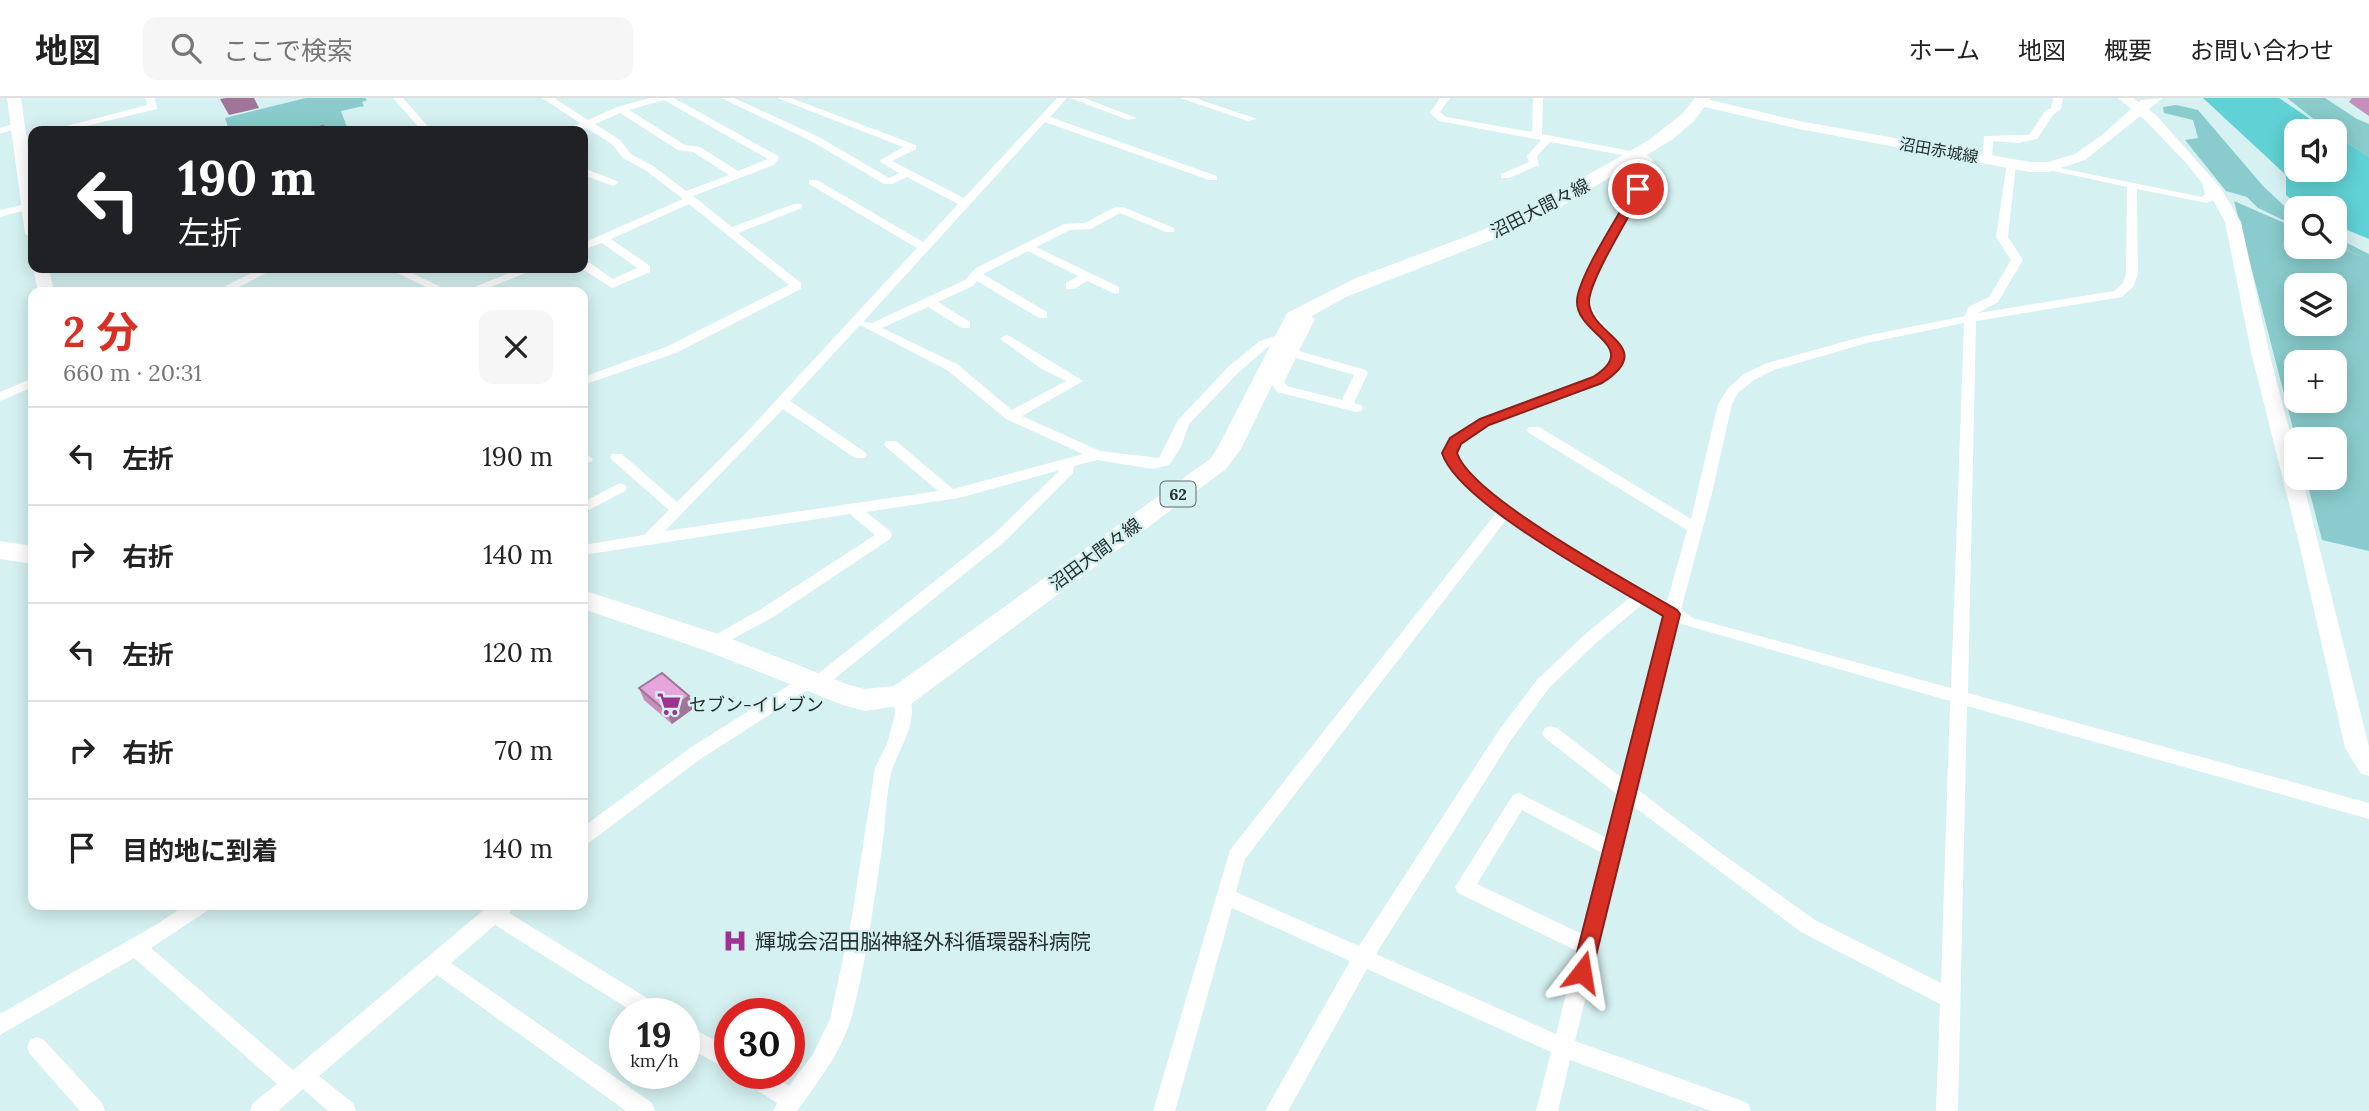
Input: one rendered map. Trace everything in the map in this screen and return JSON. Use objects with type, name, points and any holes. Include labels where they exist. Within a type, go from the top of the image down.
[{"type":"main road","name":"沼田赤城線","points":[[1702,100],[1799,125],[2011,164],[2054,168],[2086,155],[2146,103],[2156,98]]},
{"type":"main road","name":"沼田大間々線","points":[[588,601],[714,643],[812,683],[865,700],[901,696],[1218,464],[1288,345],[1294,317],[1359,285],[1487,235],[1574,191],[1668,134],[1702,100]]},
{"type":"main road","points":[[0,550],[28,554]]},
{"type":"street","points":[[14,98],[23,134],[28,185]]},
{"type":"street","points":[[73,126],[153,107],[150,98]]},
{"type":"street","points":[[398,98],[423,126]]},
{"type":"street","points":[[547,98],[588,126]]},
{"type":"street","points":[[580,126],[621,109],[661,98]]},
{"type":"street","points":[[588,245],[688,197],[770,163],[774,158],[667,98]]},
{"type":"street","points":[[726,98],[815,139],[888,183],[908,173]]},
{"type":"street","points":[[782,98],[912,147],[884,161],[967,204]]},
{"type":"street","points":[[649,539],[782,402],[1062,98]]},
{"type":"street","points":[[1075,98],[1132,118]]},
{"type":"street","points":[[1185,98],[1252,119]]},
{"type":"street","points":[[1445,98],[1435,113],[1443,119],[1639,154],[1648,160],[1638,189],[1587,284],[1583,302],[1588,318],[1609,338],[1617,350],[1618,359],[1612,371],[1598,380],[1485,422],[1455,441],[1450,453],[1453,464],[1465,478],[1504,512],[1688,622],[2369,811]]},
{"type":"street","points":[[1505,176],[1535,163],[1532,156],[1542,137],[1538,98]]},
{"type":"street","points":[[1987,159],[1988,138],[2019,140],[2033,137],[2049,113],[2056,109],[2058,98]]},
{"type":"street","points":[[2125,98],[2151,118],[2213,188],[2233,222],[2260,352],[2309,543],[2357,748],[2369,767]]},
{"type":"street","points":[[621,109],[682,148],[696,149],[737,175]]},
{"type":"street","points":[[1043,118],[1213,178]]},
{"type":"street","points":[[588,126],[616,142],[627,156],[649,168],[688,197],[797,286],[671,350],[588,379]]},
{"type":"street","points":[[0,131],[23,134]]},
{"type":"street","points":[[1947,1111],[1970,320],[1972,310],[1994,299],[2017,260],[2002,237],[2001,228],[2011,164]]},
{"type":"street","points":[[2054,168],[2207,200],[2210,194],[2207,188],[2213,188]]},
{"type":"street","points":[[588,173],[613,183]]},
{"type":"street","points":[[813,182],[925,248]]},
{"type":"street","points":[[1547,1111],[1725,404],[1733,391],[1749,377],[1769,367],[1865,340],[1986,315],[2118,294],[2129,284],[2132,274],[2132,186]]},
{"type":"street","points":[[0,214],[28,206]]},
{"type":"street","points":[[730,232],[798,206]]},
{"type":"street","points":[[872,328],[969,283],[976,275],[1068,226],[1087,227],[1119,209],[1170,230]]},
{"type":"street","points":[[588,267],[612,284],[646,270],[603,238]]},
{"type":"street","points":[[1027,247],[1115,290]]},
{"type":"street","points":[[230,287],[260,273]]},
{"type":"street","points":[[404,273],[433,287]]},
{"type":"street","points":[[481,287],[519,273]]},
{"type":"street","points":[[976,275],[1043,315]]},
{"type":"street","points":[[1070,286],[1086,276]]},
{"type":"street","points":[[503,279],[512,287]]},
{"type":"street","points":[[929,302],[966,325]]},
{"type":"street","points":[[857,321],[952,367],[1011,416],[1097,455],[1153,464],[1164,462],[1174,447],[1183,422],[1234,369],[1264,344],[1288,345],[1361,373],[1351,406],[1282,389],[1278,382],[1288,345]]},
{"type":"street","points":[[1006,339],[1045,365],[1076,381],[1011,416]]},
{"type":"street","points":[[0,397],[28,384]]},
{"type":"street","points":[[782,402],[860,455]]},
{"type":"street","points":[[1534,430],[1695,528]]},
{"type":"street","points":[[891,444],[950,494]]},
{"type":"street","points":[[588,549],[950,494],[1097,455]]},
{"type":"street","points":[[617,457],[678,510]]},
{"type":"street","points":[[588,833],[696,753],[812,683],[999,538],[1068,470],[1067,465]]},
{"type":"street","points":[[588,505],[620,488]]},
{"type":"street","points":[[714,643],[885,535],[855,510]]},
{"type":"street","points":[[1164,1111],[1237,856],[1504,512]]},
{"type":"street","points":[[1276,1111],[1363,957],[1505,735],[1543,684],[1590,639],[1644,595]]},
{"type":"street","points":[[768,1089],[788,1105],[820,1061],[840,1021],[862,917],[884,768],[896,744],[904,714],[901,696]]},
{"type":"street","points":[[1551,733],[1710,856],[1808,926],[1949,998]]},
{"type":"street","points":[[1589,947],[1465,887],[1518,800],[1613,850]]},
{"type":"street","points":[[1225,896],[1563,1047],[1740,1111]]},
{"type":"street","points":[[0,1025],[135,947],[192,910]]},
{"type":"street","points":[[261,1111],[499,910],[631,998]]},
{"type":"street","points":[[135,947],[298,1080],[345,1111]]},
{"type":"street","points":[[436,963],[644,1111]]},
{"type":"street","points":[[37,1047],[94,1111]]},
{"type":"shaded area","points":[[306,98],[367,100],[362,102],[364,106],[341,111],[347,126],[228,126],[225,118]]},
{"type":"shaded area","points":[[2203,98],[2279,98],[2310,119],[2284,119],[2284,173]]},
{"type":"shaded area","points":[[2287,98],[2325,98],[2369,124],[2369,157],[2347,143],[2347,119],[2314,119]]},
{"type":"shaded area","points":[[2176,105],[2198,110],[2263,186],[2284,206],[2284,220],[2258,208],[2247,197],[2226,191],[2185,140],[2198,138],[2193,120],[2164,113],[2163,107]]},
{"type":"shaded area","points":[[2347,143],[2369,157],[2369,239],[2347,230],[2347,196],[2286,195],[2286,182],[2347,182]]},
{"type":"shaded area","points":[[2234,201],[2284,223],[2284,259],[2347,259],[2347,250],[2364,258],[2347,250],[2347,243],[2369,254],[2369,551],[2322,540],[2309,490],[2347,490],[2347,427],[2293,427],[2289,413],[2347,413],[2347,350],[2284,350],[2284,394]]},
{"type":"building","points":[[662,673],[689,696],[667,712],[639,688]]},
{"type":"place","name":"セブン-イレブン","points":[[669,704]]},
{"type":"place","name":"輝城会沼田脳神経外科循環器科病院","points":[[735,941]]},
{"type":"route","points":[[1582,972],[1672,614],[1504,512],[1465,478],[1453,464],[1450,453],[1455,441],[1485,422],[1598,380],[1612,371],[1618,359],[1617,350],[1609,338],[1588,318],[1583,302],[1587,284],[1638,189]]}]
